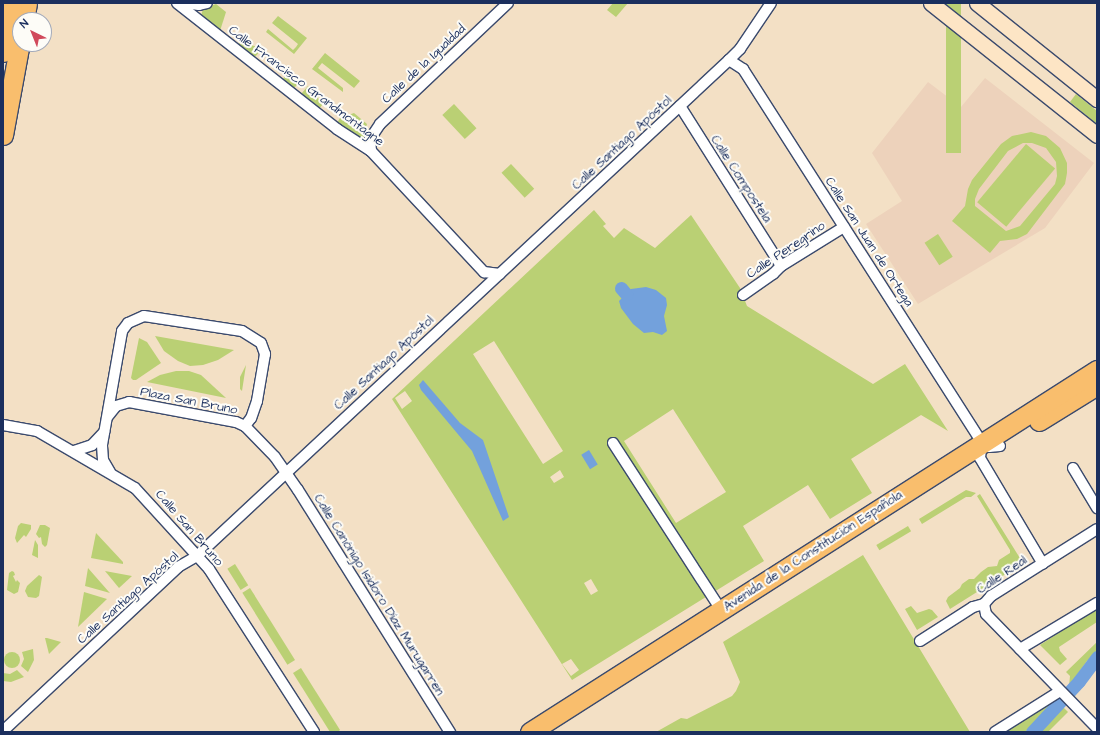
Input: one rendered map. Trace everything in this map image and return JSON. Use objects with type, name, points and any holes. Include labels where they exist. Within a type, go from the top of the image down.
[{"type":"highway","points":[[3,52],[12,3]]},
{"type":"highway","points":[[3,135],[18,52]]},
{"type":"highway","name":"Avenida de la Constitución Española","points":[[553,732],[987,449],[1097,370]]},
{"type":"highway","name":"Avenida de la Constitución Española","points":[[530,732],[958,458],[987,449],[1097,386]]},
{"type":"street","name":"Calle Francisco Grandmontagne","points":[[177,3],[337,129],[372,151],[480,267],[486,272],[500,274]]},
{"type":"street","points":[[183,3],[199,5],[207,3]]},
{"type":"street","name":"Calle Santiago Apóstol","points":[[3,730],[178,566],[197,556],[729,60],[740,49],[771,3]]},
{"type":"street","points":[[931,3],[1097,135]]},
{"type":"street","points":[[977,3],[1097,99]]},
{"type":"street","name":"Calle de la Igualdad","points":[[372,151],[370,139],[376,128],[504,4]]},
{"type":"street","name":"Calle San Juan de Ortega","points":[[729,60],[743,69],[987,449],[1043,564]]},
{"type":"street","name":"Calle Compostela","points":[[680,106],[781,266]]},
{"type":"street","name":"Calle Peregrino","points":[[743,295],[774,274],[781,266],[844,227]]},
{"type":"street","name":"Plaza San Bruno","points":[[113,475],[103,460],[102,445],[122,331],[128,323],[144,316],[242,331],[261,343],[265,354],[255,410],[245,426]]},
{"type":"street","name":"Plaza San Bruno","points":[[114,378],[117,392],[120,397],[129,402],[236,422],[245,426],[275,457],[286,472]]},
{"type":"street","name":"Plaza San Bruno","points":[[108,416],[116,406],[129,402]]},
{"type":"street","name":"Calle San Bruno","points":[[3,426],[38,432],[74,451],[135,488],[209,569],[314,732]]},
{"type":"street","name":"Plaza San Bruno","points":[[74,451],[92,445],[105,430]]},
{"type":"street","points":[[613,443],[720,610]]},
{"type":"street","points":[[275,457],[288,460],[301,458]]},
{"type":"street","points":[[1072,468],[1097,508]]},
{"type":"street","name":"Calle Canónigo Isidoro Díaz Murugarren","points":[[286,472],[377,614],[450,732]]},
{"type":"street","name":"Calle Real","points":[[920,641],[973,607],[984,604],[991,596],[1097,529]]},
{"type":"street","points":[[1020,649],[1097,603]]},
{"type":"street","points":[[984,604],[986,614],[1097,728]]},
{"type":"street","points":[[995,732],[1064,694]]},
{"type":"shaded area","points":[[985,78],[1094,163],[1045,228],[918,304],[866,224],[902,201],[872,153],[928,82],[961,107]]},
{"type":"green space","points":[[613,3],[628,3],[616,17],[607,10]]},
{"type":"green space","points":[[946,3],[961,3],[961,153],[946,153]]},
{"type":"green space","points":[[216,4],[226,12],[220,31],[201,16],[203,9]]},
{"type":"green space","points":[[278,16],[307,38],[294,54],[266,32],[268,29],[293,50],[296,47],[298,44],[272,23]]},
{"type":"green space","points":[[241,41],[262,49],[254,58],[238,45]]},
{"type":"green space","points":[[325,53],[360,81],[354,88],[322,63],[318,68],[343,88],[343,92],[312,69]]},
{"type":"green space","points":[[286,75],[301,81],[293,89],[282,80]]},
{"type":"green space","points":[[308,86],[323,104],[319,109],[301,94]]},
{"type":"green space","points":[[1076,94],[1097,111],[1097,124],[1070,102]]},
{"type":"green space","points":[[454,104],[477,128],[465,139],[442,115]]},
{"type":"green space","points":[[354,113],[367,124],[364,133],[365,142],[337,123],[340,118]]},
{"type":"green space","points":[[1031,132],[1046,136],[1060,148],[1067,163],[1065,184],[1027,234],[1017,239],[1000,241],[990,253],[952,221],[965,206],[968,189],[972,180],[1001,144],[1012,136]],"holes":[[[1023,143],[1032,143],[1046,148],[1056,162],[1057,176],[1055,184],[1020,226],[1006,231],[975,206],[975,199],[979,189],[1008,151]]]},
{"type":"green space","points":[[1026,144],[1055,168],[1006,227],[977,202]]},
{"type":"green space","points":[[511,164],[534,189],[525,198],[501,173]]},
{"type":"green space","points":[[594,210],[606,224],[603,226],[614,238],[624,228],[655,248],[691,215],[740,288],[747,306],[873,384],[905,364],[948,431],[921,415],[851,459],[872,493],[830,519],[808,485],[743,526],[764,561],[572,680],[392,399]],"holes":[[[494,341],[563,451],[543,464],[473,354]],[[405,391],[412,401],[402,409],[395,398]],[[673,409],[726,492],[676,523],[624,441]],[[560,470],[564,477],[554,483],[550,477]],[[591,579],[598,591],[591,595],[584,583]],[[571,659],[579,670],[571,676],[562,664]]]},
{"type":"green space","points":[[938,234],[953,257],[939,265],[925,243]]},
{"type":"green space","points":[[155,336],[234,350],[218,360],[203,365],[190,366],[178,361],[164,351]]},
{"type":"green space","points":[[139,338],[147,342],[161,363],[136,380],[133,380],[131,378]]},
{"type":"green space","points":[[246,365],[242,391],[240,389],[240,377]]},
{"type":"green space","points":[[176,371],[189,371],[201,375],[226,398],[147,382],[160,375]]},
{"type":"green space","points":[[966,490],[976,493],[971,497],[966,497],[922,524],[919,519]]},
{"type":"green space","points":[[980,494],[1023,563],[950,609],[946,601],[948,597],[969,579],[974,579],[988,567],[997,566],[999,560],[1010,553],[1010,550],[977,496]]},
{"type":"green space","points":[[21,523],[31,525],[31,529],[26,537],[24,535],[17,543],[15,538],[18,526]]},
{"type":"green space","points":[[40,525],[45,525],[50,528],[47,545],[45,547],[42,544],[41,537],[39,538],[36,534]]},
{"type":"green space","points":[[908,526],[911,531],[879,550],[876,545]]},
{"type":"green space","points":[[96,533],[123,562],[123,564],[91,558]]},
{"type":"green space","points":[[35,540],[38,545],[38,558],[32,555]]},
{"type":"green space","points":[[863,555],[970,732],[656,732],[681,718],[687,719],[732,696],[736,691],[740,682],[723,642]]},
{"type":"green space","points":[[235,564],[248,585],[241,590],[227,569]]},
{"type":"green space","points":[[88,568],[109,592],[110,593],[85,586]]},
{"type":"green space","points":[[12,571],[14,572],[15,575],[13,576],[16,582],[17,580],[20,583],[18,592],[14,594],[7,590],[9,573]]},
{"type":"green space","points":[[105,571],[132,576],[119,588]]},
{"type":"green space","points":[[39,575],[42,577],[39,596],[36,598],[28,597],[25,591],[27,586]]},
{"type":"green space","points":[[250,588],[295,660],[287,665],[242,593]]},
{"type":"green space","points":[[84,592],[107,599],[78,627]]},
{"type":"green space","points":[[911,606],[917,613],[929,609],[932,610],[938,617],[917,630],[905,609]]},
{"type":"green space","points":[[1097,608],[1097,622],[1059,647],[1060,651],[1067,659],[1060,665],[1040,645]]},
{"type":"green space","points":[[45,638],[61,642],[49,654]]},
{"type":"green space","points":[[1097,642],[1097,651],[1087,661],[1069,686],[1070,676],[1066,672]]},
{"type":"green space","points":[[33,649],[34,660],[28,672],[21,666],[24,659],[22,652]]},
{"type":"green space","points":[[12,652],[19,657],[20,660],[15,667],[12,668],[5,663],[4,660],[9,653]]},
{"type":"green space","points":[[301,668],[340,730],[338,732],[330,732],[293,673]]},
{"type":"green space","points":[[17,670],[24,677],[11,682],[3,681],[3,673],[10,674]]},
{"type":"green space","points":[[1056,699],[1058,702],[1025,732],[1003,732]]},
{"type":"green space","points":[[1062,706],[1068,712],[1048,732],[1035,732]]},
{"type":"water","points":[[646,287],[656,290],[666,298],[667,305],[664,316],[667,331],[662,335],[653,332],[644,333],[633,324],[621,308],[619,301],[631,289]]},
{"type":"water","points":[[423,380],[460,423],[483,440],[509,517],[503,521],[472,451],[421,390],[419,385]]},
{"type":"water","points":[[589,450],[598,465],[590,469],[581,455]]},
{"type":"waterway","points":[[621,288],[626,294]]},
{"type":"waterway","points":[[1032,732],[1079,681],[1097,657]]}]
